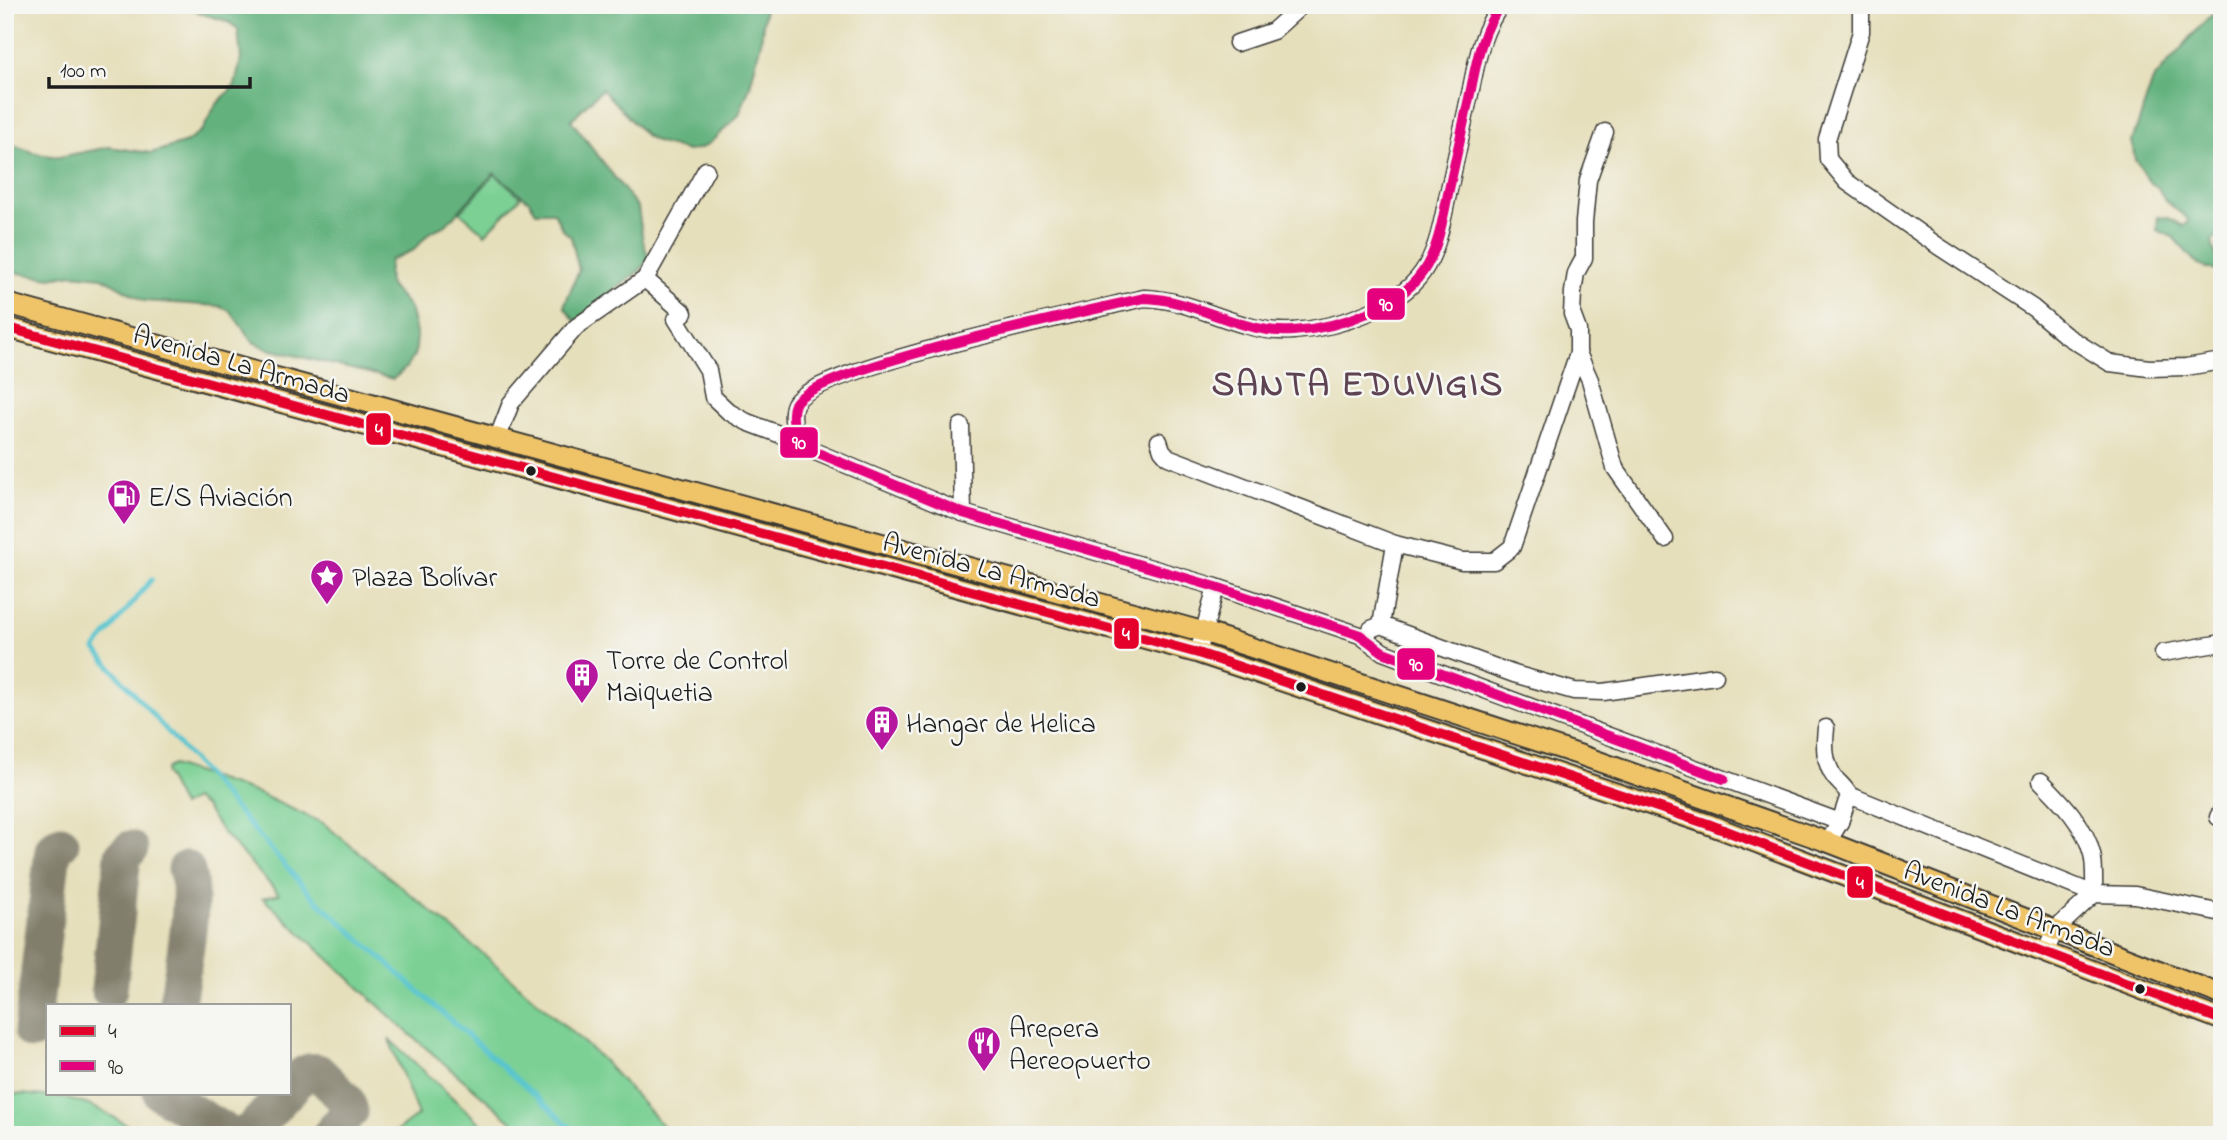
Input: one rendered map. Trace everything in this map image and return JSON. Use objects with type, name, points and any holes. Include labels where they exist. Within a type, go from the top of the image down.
[{"type":"main road","name":"Avenida La Armada","points":[[5,303],[1204,632],[1583,756],[1828,842],[2222,995]]},
{"type":"main road","name":"Avenida La Armada","points":[[5,327],[582,487],[1198,653],[1708,824],[2222,1020]]},
{"type":"street","points":[[1237,43],[1273,31],[1302,5]]},
{"type":"street","points":[[797,441],[793,422],[795,404],[803,394],[834,380],[904,356],[1144,298],[1178,302],[1259,329],[1292,331],[1327,326],[1366,314],[1403,294],[1427,266],[1440,232],[1481,40],[1501,5]]},
{"type":"street","points":[[1861,5],[1861,32],[1827,139],[1828,159],[1847,182],[2033,308],[2065,335],[2110,363],[2149,368],[2186,367],[2222,361]]},
{"type":"street","points":[[1159,441],[1168,457],[1395,544],[1462,561],[1494,561],[1511,547],[1578,353],[1578,330],[1572,314],[1573,292],[1576,273],[1584,258],[1588,180],[1605,132]]},
{"type":"street","points":[[498,437],[511,403],[576,327],[645,279],[706,170]]},
{"type":"street","points":[[645,279],[684,313],[676,319],[708,370],[713,397],[729,412],[747,422],[962,513],[1216,587],[1360,635],[1383,652],[1395,657],[1840,822]]},
{"type":"street","points":[[1578,353],[1590,380],[1615,468],[1665,539]]},
{"type":"street","points":[[961,426],[962,513]]},
{"type":"street","points":[[1381,625],[1395,544]]},
{"type":"street","points":[[1198,653],[1216,587]]},
{"type":"street","points":[[1360,635],[1381,625],[1514,674],[1574,691],[1603,692],[1715,676]]},
{"type":"street","points":[[2163,653],[2222,643]]},
{"type":"street","points":[[1826,728],[1823,749],[1832,774],[1845,786],[1849,795],[1840,822],[1828,842]]},
{"type":"street","points":[[2041,781],[2063,803],[2081,828],[2093,855],[2094,894],[2055,930],[2046,951]]},
{"type":"street","points":[[1849,795],[2094,894],[2135,895],[2222,913]]},
{"type":"street","points":[[2222,810],[2218,817],[2222,818]]},
{"type":"green space","points":[[190,5],[765,5],[761,42],[750,86],[739,115],[701,148],[688,151],[659,143],[646,136],[602,89],[571,120],[638,208],[649,259],[640,270],[575,321],[564,306],[579,270],[571,237],[562,229],[554,212],[536,212],[529,201],[494,173],[446,225],[430,232],[414,250],[390,260],[388,279],[410,309],[417,341],[411,362],[393,379],[268,349],[253,342],[230,311],[219,306],[144,301],[102,277],[72,274],[51,278],[5,271],[5,142],[38,154],[59,157],[109,147],[151,153],[187,142],[203,129],[215,106],[235,85],[241,59],[238,30],[227,21],[200,13]]},
{"type":"green space","points":[[2222,6],[2222,229],[2212,242],[2220,268],[2216,271],[2198,265],[2173,237],[2157,230],[2158,216],[2183,226],[2189,220],[2165,200],[2158,188],[2151,183],[2135,160],[2132,142],[2153,80],[2205,21]]},
{"type":"green space","points":[[495,174],[521,197],[485,234],[460,212]]},
{"type":"green space","points":[[173,765],[257,793],[323,823],[487,957],[602,1059],[671,1135],[528,1135],[405,1030],[263,898],[279,894],[223,833],[205,807],[194,799],[182,806],[165,773],[167,768]]},
{"type":"green space","points":[[389,1039],[493,1135],[391,1135],[418,1115]]},
{"type":"green space","points":[[5,1093],[77,1101],[106,1113],[143,1135],[5,1135]]},
{"type":"waterway","points":[[152,579],[95,649],[312,896],[579,1135]]},
{"type":"taxiway","points":[[32,1031],[53,850],[61,843]]},
{"type":"taxiway","points":[[109,990],[123,855],[130,849]]},
{"type":"taxiway","points":[[177,1004],[189,916],[189,882],[186,869]]},
{"type":"taxiway","points":[[290,1089],[305,1074],[318,1072],[346,1100],[350,1111],[330,1135]]},
{"type":"taxiway","points":[[163,1094],[230,1135]]},
{"type":"taxiway","points":[[243,1135],[252,1130],[285,1094]]},
{"type":"transit line","name":"90","points":[[1501,5],[1489,24],[1478,56],[1435,248],[1416,280],[1386,304],[1349,320],[1293,331],[1255,328],[1182,304],[1144,298],[1070,315],[899,358],[849,374],[812,390],[795,404],[793,422],[797,441],[806,448],[963,513],[1216,587],[1360,635],[1383,652],[1724,779]]},
{"type":"transit line","name":"4","points":[[5,327],[1198,653],[1708,824],[2222,1020]]},
{"type":"place","name":"E/S Aviación","points":[[124,526]]},
{"type":"place","name":"Plaza Bolívar","points":[[327,606]]},
{"type":"place","name":"Torre de Control Maiquetia","points":[[582,705]]},
{"type":"place","name":"Hangar de Helica","points":[[882,752]]},
{"type":"place","name":"Arepera Aereopuerto","points":[[984,1073]]},
{"type":"district","name":"SANTA EDUVIGIS","points":[[1358,383]]}]
